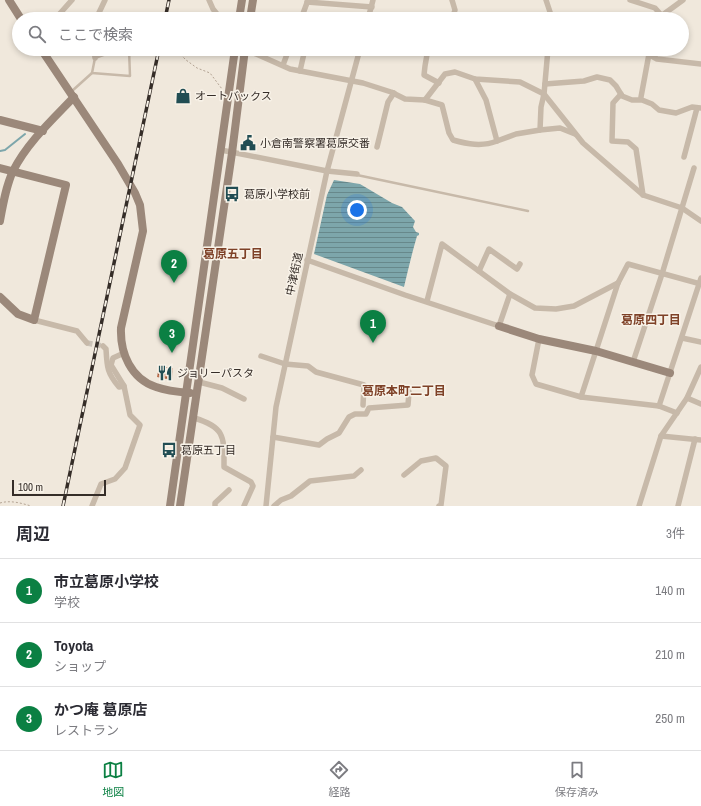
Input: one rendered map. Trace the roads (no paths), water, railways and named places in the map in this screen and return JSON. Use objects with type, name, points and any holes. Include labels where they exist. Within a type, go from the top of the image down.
[{"type":"street","points":[[9,0],[17,12]]},
{"type":"street","points":[[61,12],[72,0]]},
{"type":"street","points":[[99,12],[105,0]]},
{"type":"street","points":[[209,0],[215,12]]},
{"type":"street","points":[[240,12],[242,0]]},
{"type":"street","points":[[251,12],[253,0]]},
{"type":"street","points":[[370,12],[374,0]]},
{"type":"street","points":[[452,0],[454,12]]},
{"type":"street","points":[[546,0],[550,12]]},
{"type":"street","points":[[630,0],[655,8],[657,12]]},
{"type":"street","points":[[666,12],[683,0]]},
{"type":"street","points":[[304,12],[308,1],[372,7]]},
{"type":"street","points":[[46,56],[118,164],[135,193],[140,205],[143,231],[121,328],[124,353],[135,374],[144,382],[171,391],[198,394]]},
{"type":"street","points":[[170,506],[234,56]]},
{"type":"street","points":[[180,506],[198,394],[244,56]]},
{"type":"street","points":[[262,56],[300,70],[351,80],[394,93],[405,99],[425,100],[442,105],[449,133],[453,140],[472,145],[492,143],[516,134],[560,128],[577,135]]},
{"type":"street","points":[[283,65],[286,56]]},
{"type":"street","points":[[300,70],[303,56]]},
{"type":"street","name":"中津街道","points":[[266,506],[276,407],[327,170],[358,56]]},
{"type":"street","points":[[427,56],[424,75],[439,83]]},
{"type":"street","points":[[540,130],[541,107],[544,94],[547,56]]},
{"type":"street","points":[[641,97],[649,56]]},
{"type":"street","points":[[653,56],[657,58],[701,64]]},
{"type":"street","points":[[425,100],[445,74],[455,72],[475,79],[520,82],[544,94],[583,144],[644,195],[682,208],[701,221]]},
{"type":"street","points":[[545,84],[584,81],[597,77],[610,80],[622,96],[632,100],[642,100],[652,104],[659,110],[676,113],[692,107],[699,108],[684,157]]},
{"type":"street","points":[[475,79],[486,100],[497,141]]},
{"type":"street","points":[[377,147],[388,102],[394,93]]},
{"type":"street","points":[[621,94],[613,103],[612,141],[628,142],[636,149],[644,195]]},
{"type":"street","points":[[0,221],[5,196],[13,171],[26,150],[72,95]]},
{"type":"street","points":[[0,120],[43,130]]},
{"type":"street","points":[[221,150],[327,170],[357,174]]},
{"type":"street","points":[[0,168],[66,185],[34,320]]},
{"type":"street","points":[[633,362],[662,274],[694,168]]},
{"type":"street","points":[[426,301],[442,244],[510,294],[535,308],[556,309],[574,306],[618,282]]},
{"type":"street","points":[[479,271],[489,249],[517,269],[520,264]]},
{"type":"street","points":[[307,260],[405,295],[538,339],[596,351],[670,373]]},
{"type":"street","points":[[581,397],[618,282],[628,264],[700,284]]},
{"type":"street","points":[[659,406],[701,278]]},
{"type":"street","points":[[499,326],[510,294]]},
{"type":"street","points":[[0,297],[18,314],[34,320],[77,331],[87,344]]},
{"type":"street","points":[[682,338],[701,342]]},
{"type":"street","points":[[538,339],[532,375],[536,384],[581,397],[659,406],[677,413]]},
{"type":"street","points":[[103,346],[106,349],[107,365],[111,377],[119,387],[124,386]]},
{"type":"street","points":[[92,506],[101,484],[115,479],[125,468],[140,426],[130,415],[124,386],[111,365],[114,358],[124,353]]},
{"type":"street","points":[[261,356],[285,364],[308,366],[316,372],[364,385],[363,405]]},
{"type":"street","points":[[639,506],[661,436],[687,398],[701,367]]},
{"type":"street","points":[[199,382],[222,388],[244,399]]},
{"type":"street","points":[[273,437],[319,445],[339,433],[349,417],[355,414],[366,414],[368,408],[408,405],[409,392]]},
{"type":"street","points":[[687,398],[701,404]]},
{"type":"street","points":[[194,418],[204,421],[218,430],[222,436],[224,441],[224,467],[251,482],[253,486],[244,506]]},
{"type":"street","points":[[661,436],[698,440],[678,506]]},
{"type":"street","points":[[404,475],[421,461],[436,458],[446,466],[441,505],[439,506]]},
{"type":"street","points":[[274,506],[281,500],[291,496],[310,481],[354,476],[361,470]]},
{"type":"street","points":[[215,506],[216,503],[229,490]]},
{"type":"lane","points":[[72,95],[92,73],[95,58],[101,56]]},
{"type":"lane","points":[[92,73],[130,76],[129,56]]},
{"type":"lane","points":[[357,174],[528,211]]},
{"type":"water","points":[[334,180],[360,184],[392,203],[402,207],[415,221],[413,227],[419,235],[417,236],[404,287],[314,254],[327,195]]},
{"type":"waterway","points":[[0,151],[5,150],[25,134]]},
{"type":"tunnel","points":[[87,343],[103,346]]},
{"type":"railway","points":[[166,12],[169,0]]},
{"type":"railway","points":[[63,506],[158,56]]},
{"type":"place","name":"オートバックス","points":[[183,96]]},
{"type":"place","name":"小倉南警察署葛原交番","points":[[248,143]]},
{"type":"place","name":"葛原小学校前","points":[[232,194]]},
{"type":"place","name":"Toyota","points":[[174,283]]},
{"type":"place","name":"市立葛原小学校","points":[[373,343]]},
{"type":"place","name":"かつ庵 葛原店","points":[[172,353]]},
{"type":"place","name":"ジョリーパスタ","points":[[165,373]]},
{"type":"place","name":"葛原五丁目","points":[[169,450]]},
{"type":"district","name":"葛原五丁目","points":[[233,254]]},
{"type":"district","name":"葛原四丁目","points":[[651,320]]},
{"type":"district","name":"葛原本町二丁目","points":[[404,391]]}]
